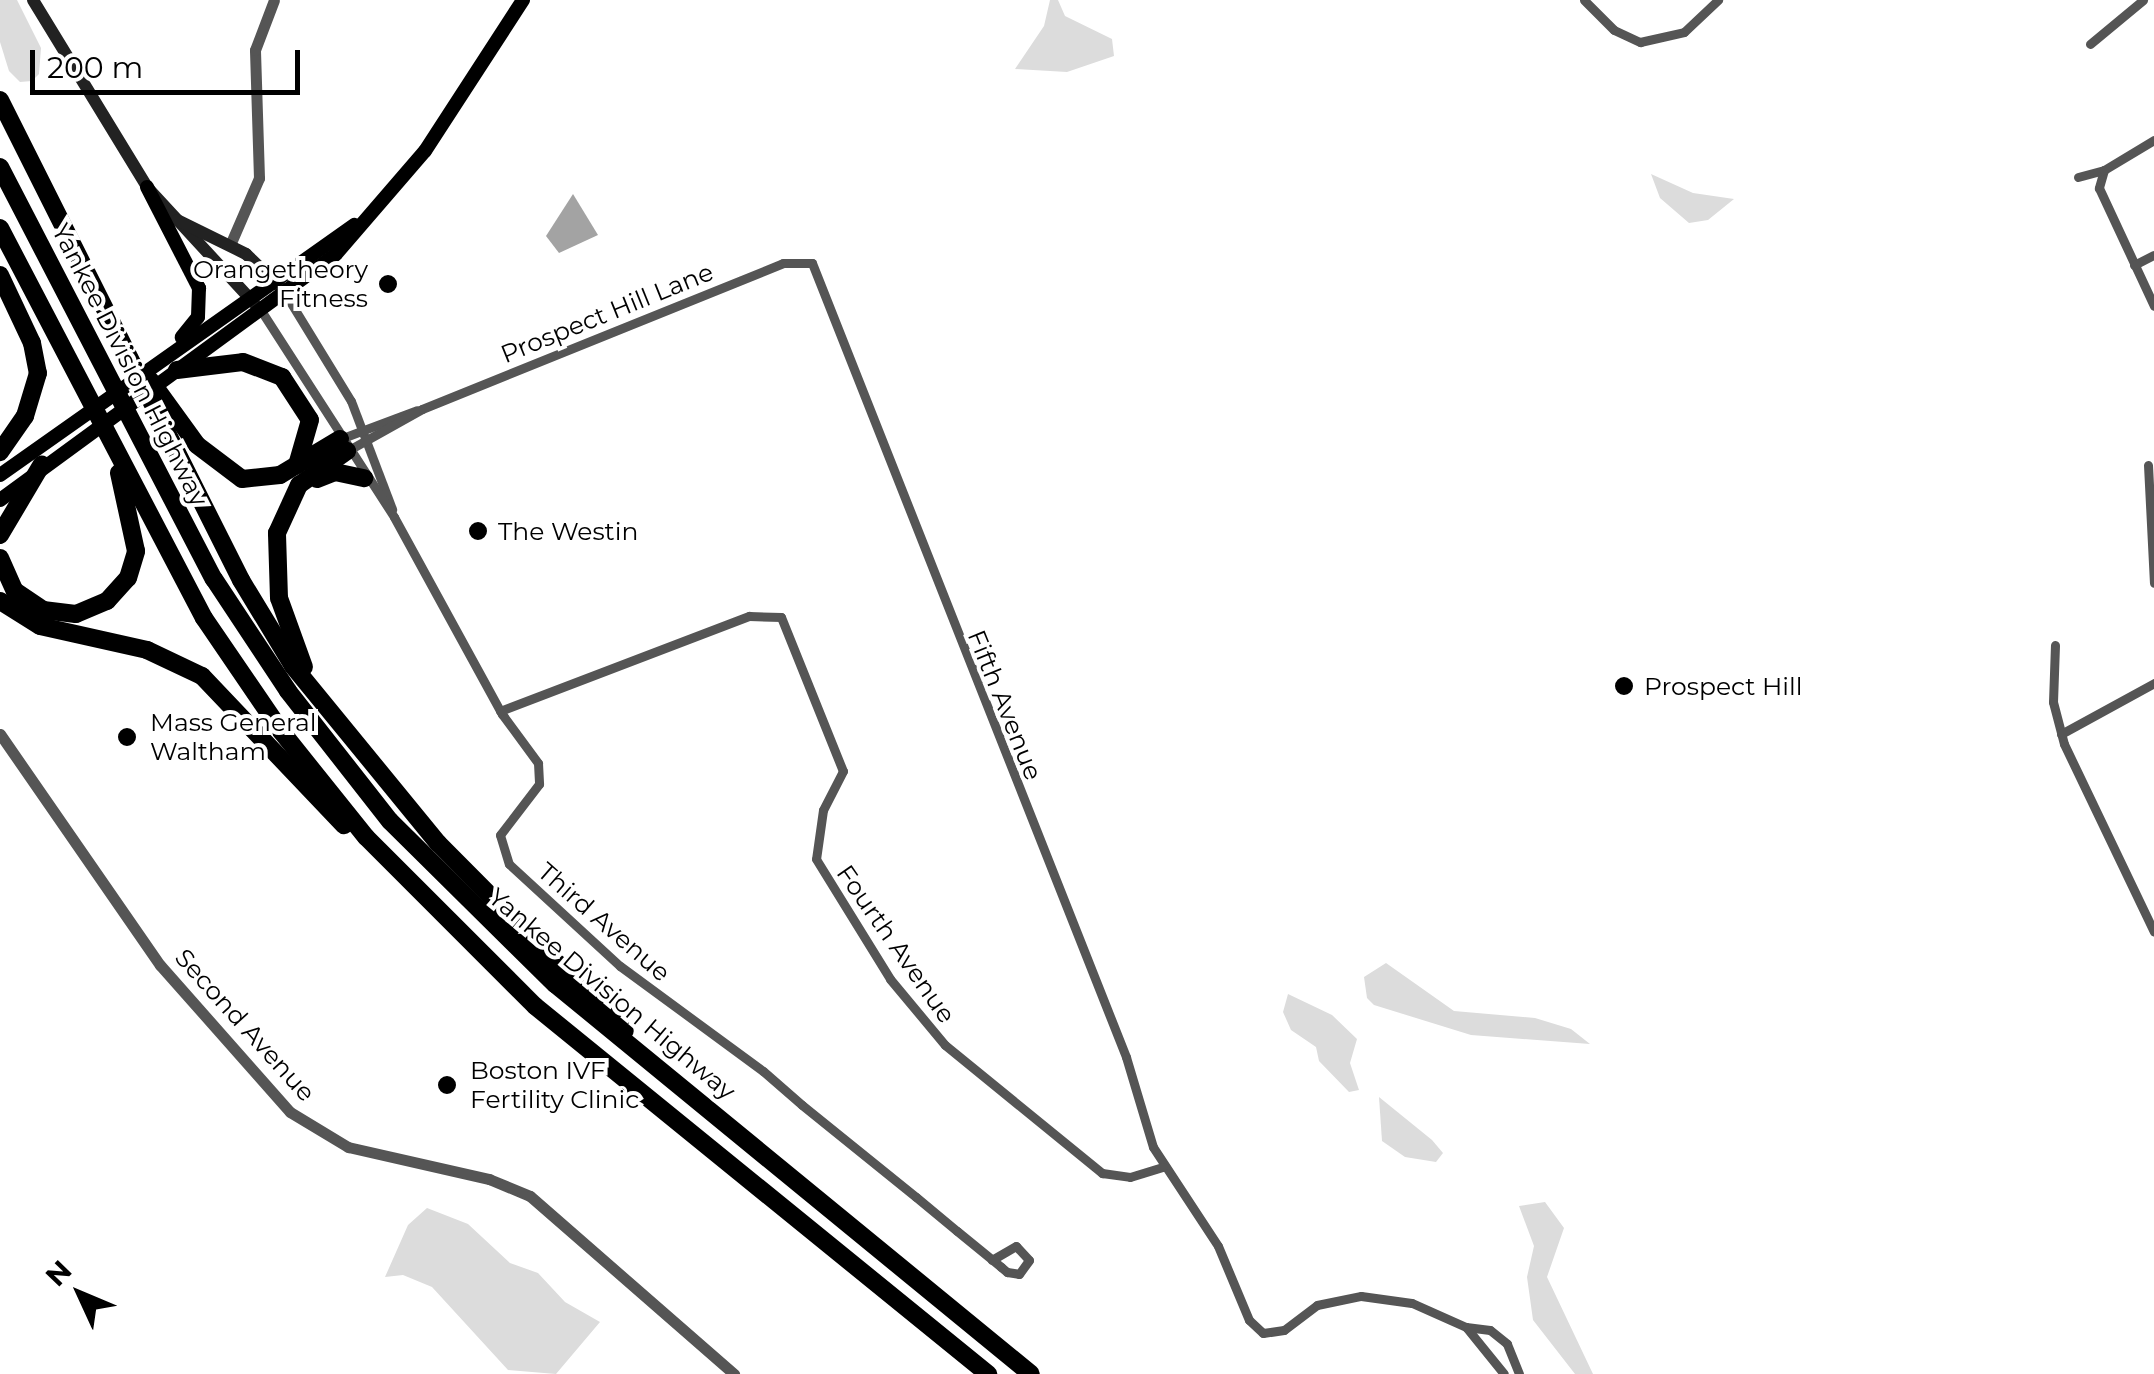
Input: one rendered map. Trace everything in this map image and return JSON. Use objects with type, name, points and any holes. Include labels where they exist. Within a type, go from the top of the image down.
[{"type":"highway","points":[[0,100],[250,596],[328,712],[438,843],[604,1006],[650,1062]]},
{"type":"highway","name":"Yankee Division Highway","points":[[0,167],[198,549],[306,717],[458,893],[650,1062],[1031,1374]]},
{"type":"highway","points":[[0,228],[115,453],[242,676],[380,853]]},
{"type":"highway","points":[[80,258],[161,397],[211,459],[253,481],[344,445]]},
{"type":"highway","points":[[0,275],[38,367],[28,410],[0,452]]},
{"type":"highway","points":[[172,373],[248,362],[286,380],[310,420],[297,466]]},
{"type":"highway","points":[[328,712],[286,621],[276,541],[294,490],[344,445]]},
{"type":"highway","points":[[0,558],[16,591],[51,613],[84,612],[113,597],[131,571],[136,544],[115,453]]},
{"type":"highway","points":[[0,535],[10,508],[42,464]]},
{"type":"highway","points":[[276,541],[316,480],[336,472],[364,478]]},
{"type":"highway","points":[[0,601],[40,626],[147,650],[202,676],[332,816],[380,853],[535,1006],[988,1374]]},
{"type":"main road","points":[[0,475],[139,372],[193,326],[200,295],[147,187],[33,0]]},
{"type":"main road","points":[[0,500],[74,441],[262,312],[281,289],[364,220],[425,151],[523,0]]},
{"type":"main road","points":[[147,187],[262,312]]},
{"type":"main road","points":[[176,220],[230,244],[281,289]]},
{"type":"main road","points":[[156,358],[250,299],[281,289]]},
{"type":"street","points":[[230,244],[258,184],[255,44],[274,0]]},
{"type":"street","points":[[1584,0],[1614,30],[1640,42],[1684,32],[1718,0]]},
{"type":"street","points":[[2090,44],[2143,0]]},
{"type":"street","points":[[2078,177],[2104,170],[2154,140]]},
{"type":"street","points":[[2104,170],[2099,188],[2154,306]]},
{"type":"street","points":[[2134,265],[2154,255]]},
{"type":"street","name":"Prospect Hill Lane","points":[[344,445],[362,427],[422,409],[784,263],[808,261]]},
{"type":"street","name":"Fifth Avenue","points":[[808,261],[820,276],[956,639],[1110,1014],[1162,1166],[1218,1246],[1249,1320],[1263,1333],[1284,1330],[1317,1305],[1361,1296],[1412,1303],[1466,1327]]},
{"type":"street","name":"Third Avenue","points":[[281,289],[362,427],[394,516],[500,711],[541,774],[500,835],[501,853],[512,868],[620,966],[763,1070],[992,1260]]},
{"type":"street","name":"Third Avenue","points":[[262,312],[364,478],[394,516]]},
{"type":"street","name":"Prospect Hill Lane","points":[[344,445],[367,439],[422,409]]},
{"type":"street","points":[[2148,465],[2154,583]]},
{"type":"street","name":"Fourth Avenue","points":[[500,711],[749,616],[781,617],[843,772],[821,816],[816,859],[885,972],[936,1037],[1102,1173],[1130,1177],[1162,1166]]},
{"type":"street","points":[[2055,644],[2053,702],[2061,734],[2154,932]]},
{"type":"street","points":[[2061,734],[2154,683]]},
{"type":"street","name":"Second Avenue","points":[[0,734],[166,973],[290,1112],[348,1147],[489,1179],[530,1196],[734,1374]]},
{"type":"street","points":[[1466,1327],[1504,1374]]},
{"type":"street","points":[[1466,1327],[1490,1330],[1507,1344],[1519,1374]]},
{"type":"shaded area","points":[[0,0],[17,0],[41,48],[39,74],[32,81],[20,82],[9,71],[0,42]]},
{"type":"shaded area","points":[[1050,0],[1058,0],[1065,16],[1112,39],[1114,56],[1067,72],[1015,69],[1044,26]]},
{"type":"shaded area","points":[[1651,174],[1693,193],[1734,199],[1708,220],[1689,223],[1660,198]]},
{"type":"shaded area","points":[[573,194],[598,235],[559,253],[546,236]]},
{"type":"shaded area","points":[[1386,963],[1454,1011],[1535,1018],[1571,1029],[1590,1044],[1471,1035],[1374,1005],[1367,998],[1364,977]]},
{"type":"shaded area","points":[[1288,994],[1332,1015],[1357,1039],[1350,1063],[1359,1090],[1349,1092],[1319,1061],[1316,1047],[1291,1030],[1283,1012]]},
{"type":"shaded area","points":[[1379,1097],[1432,1140],[1443,1153],[1436,1162],[1405,1157],[1382,1141]]},
{"type":"shaded area","points":[[1545,1202],[1564,1228],[1547,1277],[1593,1374],[1575,1374],[1533,1320],[1527,1277],[1534,1246],[1519,1206]]},
{"type":"shaded area","points":[[427,1208],[468,1224],[510,1263],[538,1273],[565,1302],[600,1322],[556,1374],[508,1370],[432,1287],[403,1275],[385,1277],[408,1225]]},
{"type":"place","name":"Orangetheory Fitness","points":[[388,284]]},
{"type":"place","name":"The Westin","points":[[478,531]]},
{"type":"place","name":"Prospect Hill","points":[[1624,686]]},
{"type":"place","name":"Mass General Waltham","points":[[127,737]]},
{"type":"place","name":"Boston IVF Fertility Clinic","points":[[447,1085]]}]
